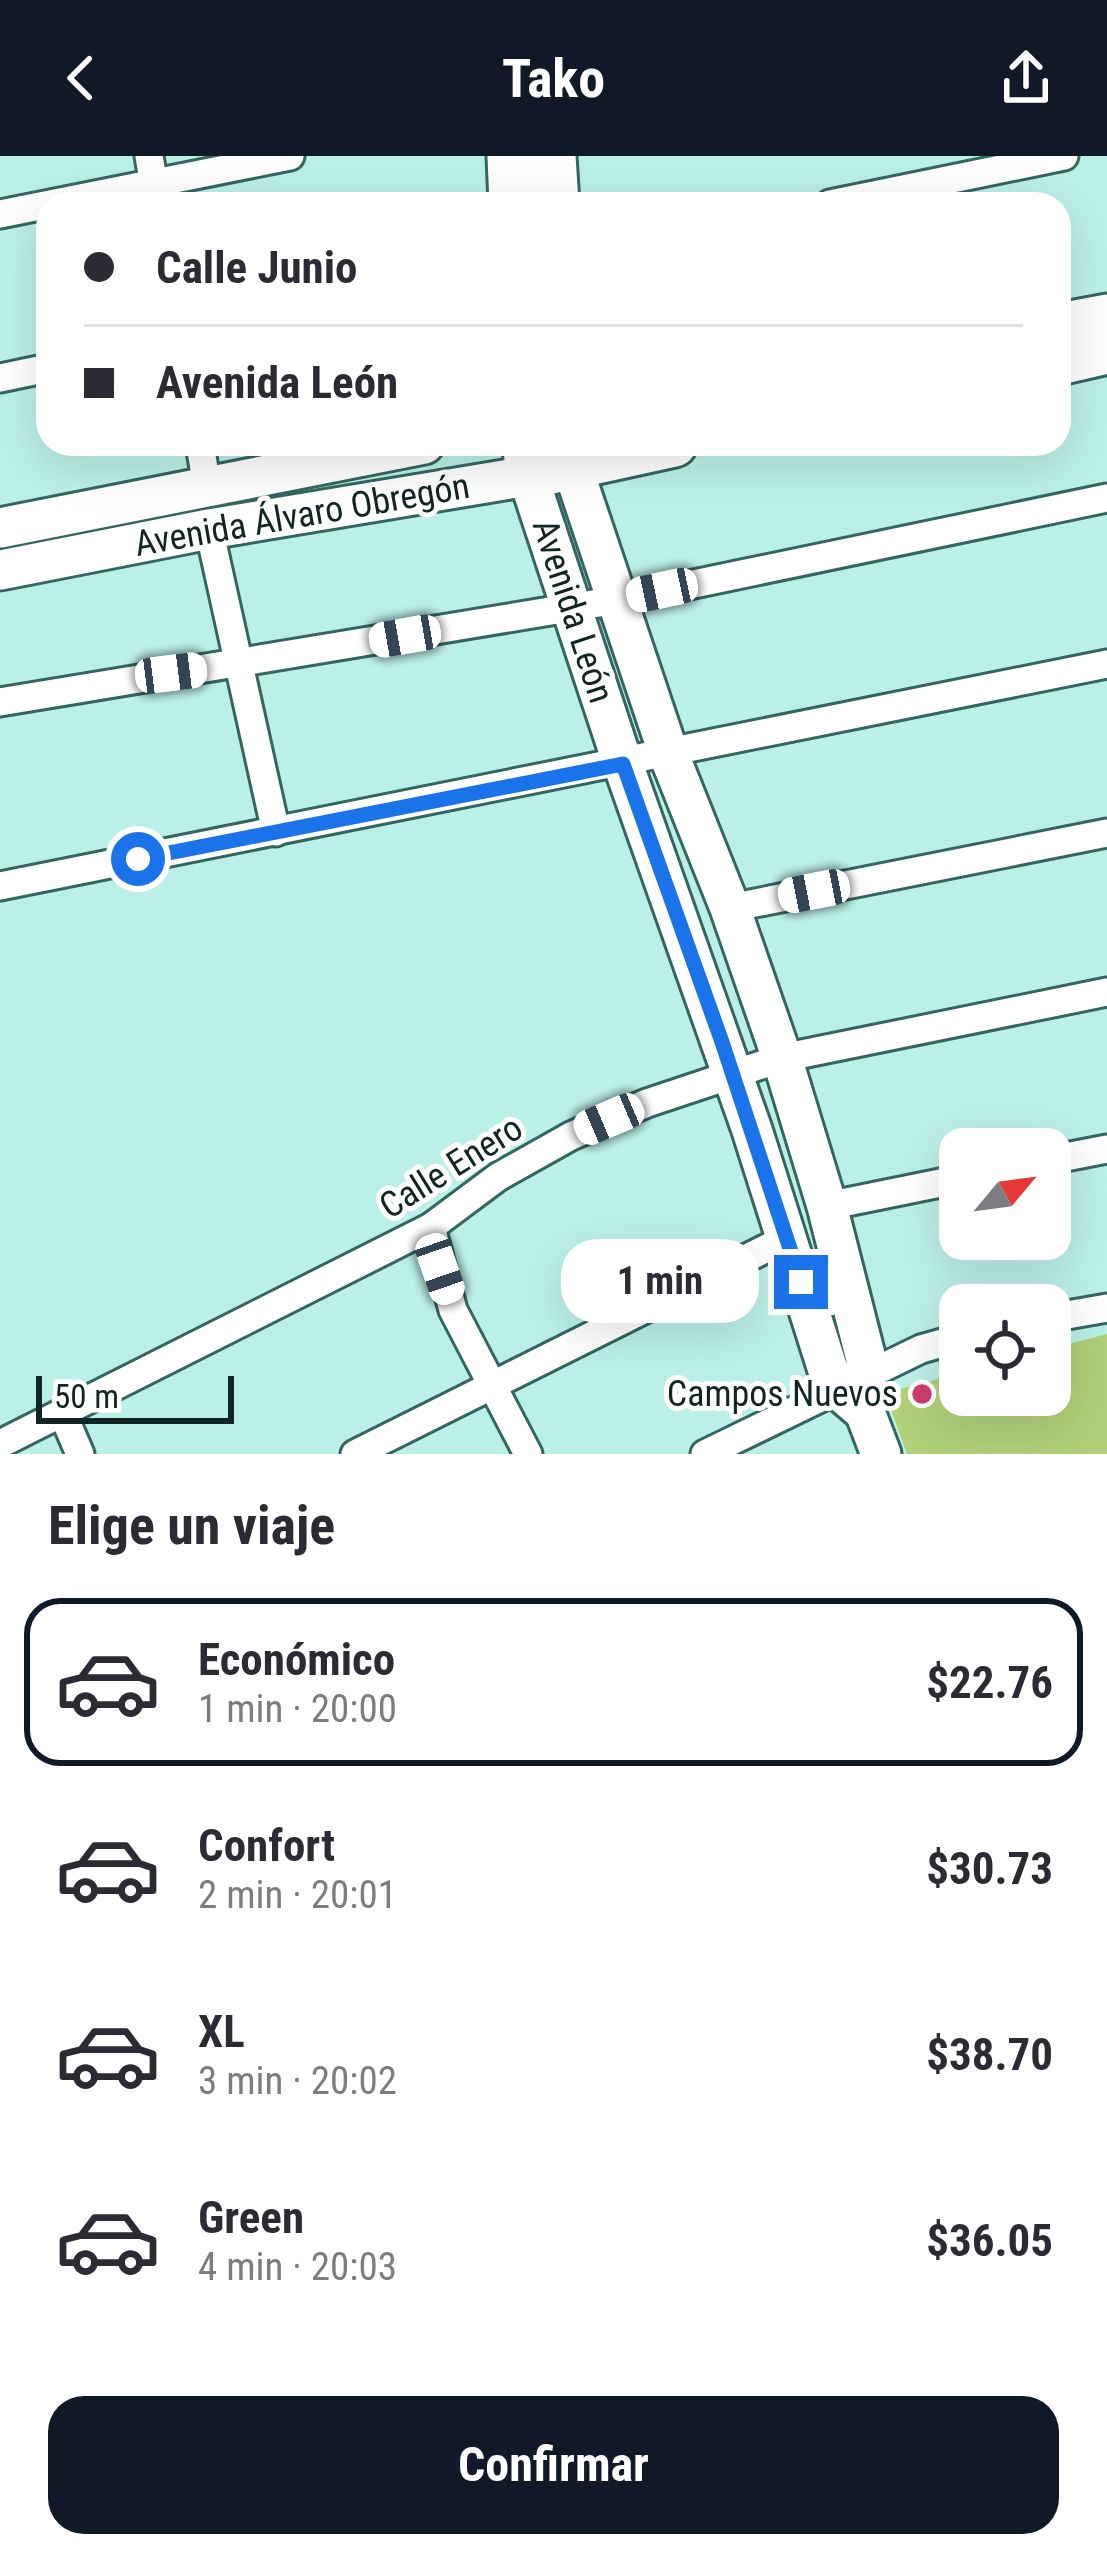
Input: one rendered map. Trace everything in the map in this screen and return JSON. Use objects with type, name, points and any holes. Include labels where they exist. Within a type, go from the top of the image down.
[{"type":"main road","points":[[510,156],[512,192]]},
{"type":"main road","points":[[553,156],[555,192]]},
{"type":"main road","points":[[1071,324],[1107,317]]},
{"type":"main road","points":[[1071,359],[1107,351]]},
{"type":"main road","name":"Avenida Álvaro Obregón","points":[[527,460],[562,456]]},
{"type":"street","points":[[102,192],[290,156]]},
{"type":"street","points":[[888,192],[1064,156]]},
{"type":"street","points":[[0,214],[36,206]]},
{"type":"street","points":[[0,378],[36,370]]},
{"type":"street","points":[[202,456],[207,487]]},
{"type":"street","name":"Avenida Álvaro Obregón","points":[[0,527],[363,456]]},
{"type":"street","name":"Avenida León","points":[[571,456],[669,755],[730,908],[782,1058],[827,1206],[857,1392]]},
{"type":"street","name":"Avenida Álvaro Obregón","points":[[0,570],[527,460]]},
{"type":"street","name":"Avenida León","points":[[527,460],[623,764],[734,1076],[828,1370],[857,1392]]},
{"type":"street","points":[[0,702],[617,600],[1107,498]]},
{"type":"street","points":[[209,529],[277,832]]},
{"type":"street","points":[[0,886],[1107,664]]},
{"type":"street","points":[[730,908],[1107,832]]},
{"type":"street","name":"Calle Enero","points":[[0,1444],[431,1227],[498,1178],[571,1136],[647,1103],[782,1058],[1107,992]]},
{"type":"street","points":[[1071,1156],[1107,1149]]},
{"type":"street","points":[[827,1206],[939,1183]]},
{"type":"street","points":[[431,1227],[453,1310],[528,1454]]},
{"type":"street","points":[[355,1454],[787,1238]]},
{"type":"street","points":[[1071,1314],[1107,1308]]},
{"type":"street","points":[[705,1454],[857,1392],[921,1349],[939,1343]]},
{"type":"street","points":[[857,1392],[881,1454]]},
{"type":"street","points":[[62,1412],[80,1454]]},
{"type":"green space","name":"Campos Nuevos","points":[[1107,1334],[1107,1454],[907,1454],[885,1393],[939,1379],[939,1416],[1071,1416],[1071,1343]]},
{"type":"place","name":"Campos Nuevos","points":[[922,1394]]},
{"type":"route","points":[[138,859],[623,764],[801,1282]]}]
